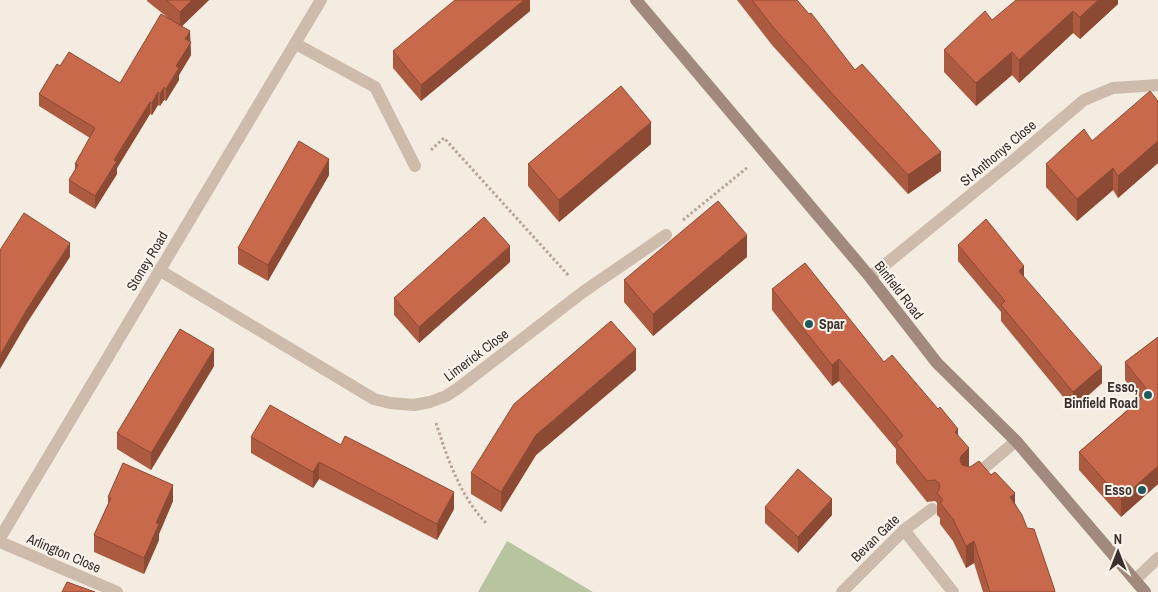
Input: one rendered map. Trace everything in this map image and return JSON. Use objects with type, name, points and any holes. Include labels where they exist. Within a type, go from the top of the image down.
[{"type":"main road","name":"Binfield Road","points":[[636,0],[870,277],[937,363],[1016,441],[1145,592]]},
{"type":"street","name":"Stoney Road","points":[[0,538],[321,0]]},
{"type":"street","points":[[296,44],[375,87],[415,166]]},
{"type":"street","name":"St Anthonys Close","points":[[870,277],[1084,100],[1113,88],[1158,85]]},
{"type":"street","name":"Limerick Close","points":[[159,270],[374,399],[390,404],[414,405],[430,402],[457,389],[583,292],[666,235]]},
{"type":"street","points":[[968,481],[1016,441]]},
{"type":"street","name":"Bevan Gate","points":[[842,592],[904,530],[932,509]]},
{"type":"street","points":[[904,530],[953,592]]},
{"type":"street","name":"Arlington Close","points":[[0,542],[117,592]]},
{"type":"street","points":[[1135,580],[1158,558]]},
{"type":"path","points":[[415,166],[444,138],[583,292]]},
{"type":"path","points":[[666,235],[766,152]]},
{"type":"path","points":[[430,402],[448,462],[474,510],[487,524]]},
{"type":"green space","points":[[507,541],[593,592],[478,592]]},
{"type":"building","points":[[166,0],[192,0],[180,12]]},
{"type":"building","points":[[455,0],[524,0],[421,85],[393,51]]},
{"type":"building","points":[[752,0],[797,0],[809,14],[811,13],[855,70],[862,64],[941,152],[908,175],[837,99],[772,26]]},
{"type":"building","points":[[1016,0],[1098,0],[1080,17],[1073,11],[1019,60],[1012,52],[976,83],[944,50],[985,11],[992,20]]},
{"type":"building","points":[[161,14],[190,31],[185,39],[191,42],[176,66],[179,68],[166,89],[164,87],[160,94],[158,92],[152,103],[150,102],[114,160],[117,161],[95,196],[69,180],[78,165],[75,164],[95,128],[39,94],[57,64],[60,66],[69,52],[120,83]]},
{"type":"building","points":[[621,86],[651,122],[559,200],[528,164]]},
{"type":"building","points":[[1150,91],[1158,101],[1158,141],[1118,176],[1113,168],[1077,199],[1046,164],[1084,129],[1092,141]]},
{"type":"building","points":[[299,141],[329,159],[268,265],[238,248]]},
{"type":"building","points":[[718,201],[747,235],[653,314],[624,280]]},
{"type":"building","points":[[24,213],[70,243],[0,355],[0,250]]},
{"type":"building","points":[[484,217],[510,246],[419,327],[394,298]]},
{"type":"building","points":[[986,219],[1024,266],[1019,271],[1102,367],[1073,392],[1001,305],[1005,301],[958,245]]},
{"type":"building","points":[[805,263],[884,362],[892,355],[938,409],[940,407],[958,429],[955,432],[969,448],[961,456],[960,461],[962,465],[970,467],[979,461],[991,475],[995,472],[1015,493],[1010,497],[1022,515],[1027,528],[1034,529],[1055,592],[990,592],[974,541],[966,546],[953,519],[940,503],[943,500],[937,493],[940,487],[939,483],[935,480],[927,481],[896,442],[903,436],[839,359],[832,365],[772,289]]},
{"type":"building","points":[[611,321],[636,349],[536,435],[501,492],[471,473],[514,404]]},
{"type":"building","points":[[180,329],[214,349],[151,453],[117,433]]},
{"type":"building","points":[[1158,337],[1158,466],[1121,499],[1079,452],[1149,392],[1125,362]]},
{"type":"building","points":[[270,405],[341,445],[345,436],[454,492],[437,524],[319,462],[313,472],[251,437]]},
{"type":"building","points":[[123,463],[173,485],[156,523],[159,524],[144,558],[94,535],[111,498],[108,497]]},
{"type":"building","points":[[798,469],[832,499],[798,537],[765,507]]},
{"type":"building","points":[[67,582],[95,592],[62,592]]},
{"type":"place","name":"Spar","points":[[809,324]]},
{"type":"place","name":"Esso, Binfield Road","points":[[1148,395]]},
{"type":"place","name":"Esso","points":[[1142,490]]}]
